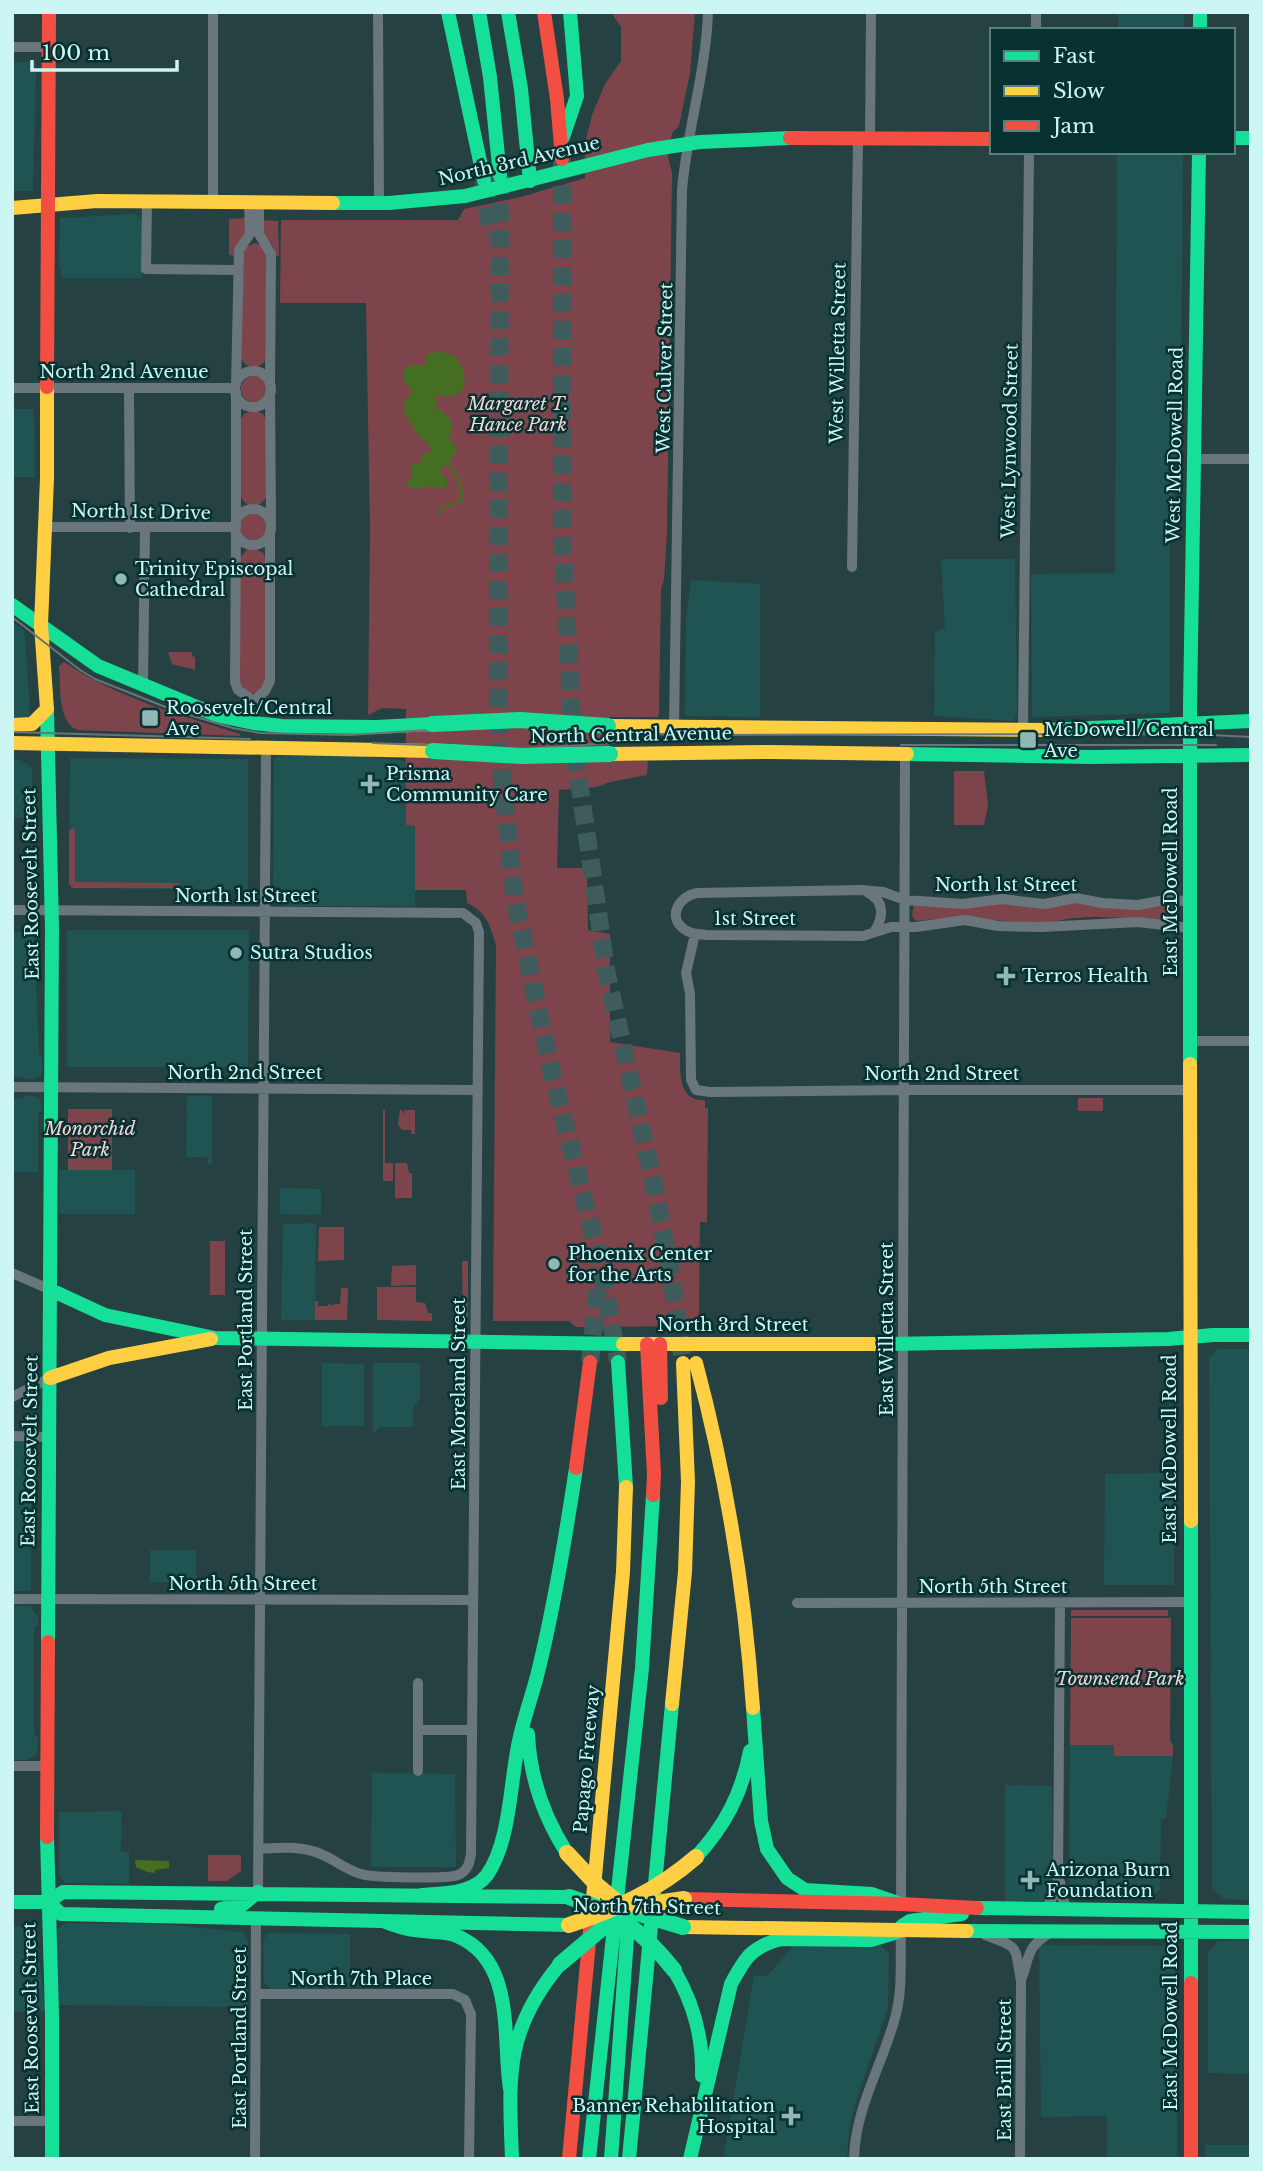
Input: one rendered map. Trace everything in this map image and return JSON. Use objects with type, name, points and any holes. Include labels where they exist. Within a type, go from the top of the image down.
[{"type":"main road","name":"East Roosevelt Street","points":[[49,12],[45,527],[35,621],[47,709],[51,910],[48,1902],[52,2015],[52,2159]]},
{"type":"main road","points":[[448,12],[484,180]]},
{"type":"main road","points":[[479,12],[490,77],[500,176]]},
{"type":"main road","points":[[508,12],[522,89],[529,174]]},
{"type":"main road","points":[[544,12],[562,151],[577,96],[570,12]]},
{"type":"main road","name":"North 3rd Avenue","points":[[12,208],[97,201],[379,203],[459,197],[529,174],[689,144],[779,139],[990,139]]},
{"type":"main road","name":"West McDowell Road","points":[[1190,740],[1199,154]]},
{"type":"main road","name":"North Central Avenue","points":[[12,606],[98,666],[215,715],[253,723],[377,727],[523,718],[570,720],[608,726],[1089,730],[1190,740],[1251,755]]},
{"type":"main road","points":[[12,617],[35,621]]},
{"type":"main road","points":[[19,725],[32,724],[47,709]]},
{"type":"main road","name":"North Central Avenue","points":[[12,744],[266,747],[521,756],[780,752],[1033,757],[1190,740],[1215,721],[1251,721]]},
{"type":"main road","name":"East McDowell Road","points":[[1190,740],[1191,2159]]},
{"type":"main road","name":"North 3rd Street","points":[[51,1290],[105,1315],[215,1338],[654,1345],[903,1344],[1189,1339],[1213,1335],[1251,1335]]},
{"type":"main road","name":"North 3rd Street","points":[[50,1378],[69,1369],[119,1355],[177,1347],[215,1338]]},
{"type":"main road","points":[[589,2159],[640,1680],[652,1539],[654,1345]]},
{"type":"main road","points":[[611,2159],[659,1540],[662,1471],[654,1345]]},
{"type":"main road","points":[[422,1895],[480,1882],[489,1870],[501,1836],[521,1731],[530,1706],[555,1594],[576,1478],[590,1362]]},
{"type":"main road","name":"Papago Freeway","points":[[569,2159],[623,1572],[626,1472],[618,1362]]},
{"type":"main road","points":[[629,2159],[685,1572],[690,1363],[714,1430],[728,1509],[746,1624],[767,1849],[780,1870],[805,1890],[872,1894],[901,1905]]},
{"type":"main road","points":[[530,1706],[528,1756],[534,1787],[547,1820],[567,1853],[615,1911],[657,1948],[674,1970],[690,1999],[702,2038],[699,2115]]},
{"type":"main road","points":[[641,1898],[696,1857],[721,1829],[741,1791],[748,1764],[753,1720]]},
{"type":"main road","name":"North 7th Street","points":[[12,1902],[48,1902],[62,1892],[258,1892],[569,1897],[615,1911]]},
{"type":"main road","points":[[194,1916],[208,1910],[239,1908],[249,1903],[258,1892]]},
{"type":"main road","points":[[256,1918],[276,1903],[307,1902],[324,1894]]},
{"type":"main road","name":"North 7th Street","points":[[48,1902],[61,1914],[569,1924],[615,1911],[641,1898],[1045,1910],[1251,1912]]},
{"type":"main road","points":[[512,2159],[510,2089],[513,2052],[523,2019],[541,1986],[615,1911],[684,1899]]},
{"type":"main road","points":[[690,2159],[731,1984],[745,1958],[767,1943],[781,1939],[871,1940],[901,1931],[902,1926],[910,1921],[957,1916],[968,1908]]},
{"type":"main road","points":[[615,1911],[683,1927]]},
{"type":"main road","points":[[383,1921],[404,1929],[454,1934],[470,1941],[484,1955],[494,1970],[503,1997],[506,2071],[510,2089]]},
{"type":"main road","name":"North 7th Street","points":[[633,1926],[901,1931],[1251,1932]]},
{"type":"street","points":[[213,12],[213,202]]},
{"type":"street","points":[[378,12],[379,203]]},
{"type":"street","name":"West Culver Street","points":[[674,727],[682,190],[704,62],[708,12]]},
{"type":"street","name":"West Willetta Street","points":[[852,567],[864,139],[871,12]]},
{"type":"street","points":[[12,47],[49,47]]},
{"type":"street","name":"West Lynwood Street","points":[[1023,730],[1029,154]]},
{"type":"street","points":[[147,202],[146,270],[238,270]]},
{"type":"street","points":[[253,723],[254,701],[265,691],[270,681],[271,528],[271,254],[254,234],[254,202]]},
{"type":"street","points":[[254,234],[239,250],[235,388],[235,682],[239,690],[254,701]]},
{"type":"street","points":[[253,371],[264,375],[270,389],[264,403],[253,407],[242,402],[235,388],[242,375],[253,371]]},
{"type":"street","name":"North 2nd Avenue","points":[[12,388],[235,388]]},
{"type":"street","points":[[129,388],[130,527]]},
{"type":"street","points":[[1195,459],[1251,459]]},
{"type":"street","points":[[253,510],[265,514],[271,528],[264,541],[253,545],[242,541],[236,527],[242,514],[253,510]]},
{"type":"street","name":"North 1st Drive","points":[[45,527],[236,527]]},
{"type":"street","points":[[143,687],[145,527]]},
{"type":"street","name":"East Portland Street","points":[[258,1892],[266,747]]},
{"type":"street","name":"East Willetta Street","points":[[901,1905],[905,754]]},
{"type":"street","points":[[863,890],[874,895],[882,909],[880,922],[874,932]]},
{"type":"street","name":"1st Street","points":[[905,900],[883,892],[863,890],[691,894],[681,900],[677,913],[680,926],[695,934],[863,936],[891,927],[905,927]]},
{"type":"street","name":"North 1st Street","points":[[905,900],[963,904],[1003,899],[1044,904],[1076,898],[1138,905],[1165,900],[1190,901]]},
{"type":"street","name":"North 1st Street","points":[[12,910],[463,914],[476,923]]},
{"type":"street","name":"North 1st Street","points":[[905,927],[965,920],[998,926],[1042,927],[1138,922],[1190,928]]},
{"type":"street","name":"East Moreland Street","points":[[258,1849],[297,1848],[316,1851],[355,1872],[368,1875],[448,1877],[463,1872],[469,1865],[478,1090],[479,932],[476,923]]},
{"type":"street","name":"North 2nd Street","points":[[695,934],[686,973],[690,993],[691,1080],[696,1090],[1190,1090]]},
{"type":"street","points":[[1190,1041],[1251,1041]]},
{"type":"street","name":"North 2nd Street","points":[[12,1087],[478,1090]]},
{"type":"street","name":"North 3rd Street","points":[[12,1273],[51,1290]]},
{"type":"street","points":[[12,1397],[50,1378]]},
{"type":"street","points":[[12,1436],[49,1437]]},
{"type":"street","name":"North 5th Street","points":[[12,1599],[473,1600]]},
{"type":"street","points":[[1045,1910],[1054,1895],[1058,1878],[1060,1602]]},
{"type":"street","name":"North 5th Street","points":[[797,1604],[1190,1602]]},
{"type":"street","points":[[418,1683],[418,1771]]},
{"type":"street","points":[[418,1730],[472,1730]]},
{"type":"street","points":[[12,1766],[48,1766]]},
{"type":"street","points":[[1058,1878],[1068,1910]]},
{"type":"street","name":"East Portland Street","points":[[255,2159],[256,1918]]},
{"type":"street","points":[[854,2159],[861,2112],[898,2006],[901,1931]]},
{"type":"street","name":"East Brill Street","points":[[972,1931],[1013,1946],[1018,1955],[1021,1980],[1020,2159]]},
{"type":"street","name":"East Brill Street","points":[[1021,1980],[1028,1953],[1041,1939],[1053,1932]]},
{"type":"street","name":"North 7th Place","points":[[256,1994],[453,1994],[465,2000],[471,2014],[469,2159]]},
{"type":"street","points":[[12,2121],[52,2121]]},
{"type":"shaded area","points":[[1118,12],[1184,12],[1184,28],[1118,28]]},
{"type":"shaded area","points":[[12,62],[36,62],[33,191],[12,191]]},
{"type":"shaded area","points":[[1117,154],[1183,154],[1181,415],[1170,535],[1170,713],[1032,717],[1031,574],[1115,573]]},
{"type":"shaded area","points":[[135,214],[142,220],[142,278],[63,278],[59,263],[60,218]]},
{"type":"shaded area","points":[[436,351],[454,355],[465,379],[464,386],[456,395],[434,397],[438,404],[436,410],[440,409],[452,421],[452,432],[447,439],[452,440],[457,450],[440,472],[447,480],[446,489],[431,486],[415,489],[407,486],[413,474],[410,471],[412,463],[418,464],[422,460],[423,452],[429,454],[431,448],[417,433],[403,411],[405,401],[412,392],[403,373],[407,366],[425,365],[425,356]]},
{"type":"shaded area","points":[[12,409],[34,409],[35,477],[12,477]]},
{"type":"shaded area","points":[[941,559],[1015,559],[1017,715],[1013,721],[934,716],[935,632],[945,628]]},
{"type":"shaded area","points":[[691,580],[760,584],[760,717],[685,716],[686,621]]},
{"type":"shaded area","points":[[12,622],[23,629],[25,636],[30,714],[29,717],[12,721]]},
{"type":"shaded area","points":[[356,755],[406,761],[406,825],[415,825],[415,906],[286,906],[278,903],[273,893],[274,759],[277,756]]},
{"type":"shaded area","points":[[70,758],[248,759],[248,890],[72,888],[69,885]]},
{"type":"shaded area","points":[[12,759],[19,759],[32,768],[33,818],[12,818]]},
{"type":"shaded area","points":[[67,930],[249,930],[248,1067],[67,1067]]},
{"type":"shaded area","points":[[12,932],[34,932],[39,1054],[42,1057],[42,1069],[41,1075],[33,1080],[12,1076]]},
{"type":"shaded area","points":[[26,1095],[38,1097],[42,1105],[38,1114],[38,1172],[12,1172],[12,1099]]},
{"type":"shaded area","points":[[187,1096],[212,1096],[212,1164],[208,1164],[207,1157],[186,1157]]},
{"type":"shaded area","points":[[59,1170],[135,1170],[135,1214],[59,1214]]},
{"type":"shaded area","points":[[280,1188],[321,1189],[321,1215],[280,1214]]},
{"type":"shaded area","points":[[316,1223],[315,1320],[281,1320],[283,1224]]},
{"type":"shaded area","points":[[1217,1349],[1251,1349],[1251,1900],[1224,1899],[1212,1889],[1209,1358]]},
{"type":"shaded area","points":[[322,1363],[364,1364],[364,1426],[322,1426]]},
{"type":"shaded area","points":[[373,1363],[420,1363],[420,1398],[413,1408],[413,1427],[380,1427],[373,1434]]},
{"type":"shaded area","points":[[12,1441],[32,1442],[29,1591],[12,1591]]},
{"type":"shaded area","points":[[1174,1473],[1174,1585],[1104,1585],[1105,1474]]},
{"type":"shaded area","points":[[150,1550],[196,1550],[196,1582],[150,1582]]},
{"type":"shaded area","points":[[12,1606],[30,1606],[38,1617],[38,1625],[34,1627],[34,1734],[38,1737],[38,1749],[35,1756],[27,1760],[12,1760]]},
{"type":"shaded area","points":[[1070,1745],[1114,1745],[1114,1756],[1173,1756],[1166,1818],[1161,1820],[1160,1890],[1157,1893],[1112,1891],[1095,1896],[1069,1896]]},
{"type":"shaded area","points":[[372,1773],[455,1774],[456,1867],[371,1867]]},
{"type":"shaded area","points":[[1005,1785],[1052,1786],[1052,1891],[1045,1901],[1005,1902]]},
{"type":"shaded area","points":[[122,1811],[121,1851],[129,1852],[129,1884],[66,1883],[59,1875],[59,1812]]},
{"type":"shaded area","points":[[135,1860],[169,1861],[169,1868],[155,1870],[155,1873],[147,1872],[136,1867]]},
{"type":"shaded area","points":[[66,1923],[160,1924],[242,1932],[248,1940],[248,2007],[57,2005],[58,1928]]},
{"type":"shaded area","points":[[12,1926],[25,1926],[36,1937],[46,2011],[12,2012]]},
{"type":"shaded area","points":[[267,1934],[350,1934],[350,1988],[271,1989],[264,1982],[263,1941]]},
{"type":"shaded area","points":[[1251,1940],[1251,2074],[1208,2073],[1208,1953],[1218,1941]]},
{"type":"shaded area","points":[[795,1944],[881,1945],[889,1955],[888,2008],[856,2101],[849,2130],[847,2159],[723,2159],[754,1976],[767,1976]]},
{"type":"shaded area","points":[[1039,1945],[1177,1946],[1177,2159],[1107,2159],[1107,2116],[1041,2117]]},
{"type":"shaded area","points":[[1205,2145],[1251,2145],[1251,2159],[1205,2159]]},
{"type":"green space","name":"Margaret T. Hance Park","points":[[611,12],[695,12],[690,73],[679,126],[672,133],[668,157],[672,173],[667,533],[661,589],[659,712],[658,717],[609,717],[609,761],[648,761],[647,775],[597,787],[559,790],[557,868],[587,868],[588,930],[610,934],[610,1042],[680,1053],[681,1077],[685,1091],[696,1099],[705,1100],[705,1108],[708,1108],[707,1222],[700,1222],[699,1326],[576,1327],[569,1321],[493,1321],[496,945],[483,915],[467,903],[466,890],[415,890],[415,826],[406,825],[406,709],[382,708],[368,715],[370,530],[366,303],[280,303],[281,220],[458,220],[464,209],[521,197],[585,178],[585,143],[592,115],[605,84],[621,61],[621,27]]},
{"type":"green space","points":[[247,218],[246,234],[233,256],[229,255],[229,219]]},
{"type":"green space","points":[[261,220],[278,221],[279,256],[275,256],[273,246],[264,236]]},
{"type":"green space","points":[[255,243],[261,245],[267,254],[265,361],[252,367],[246,365],[241,358],[243,248]]},
{"type":"green space","points":[[254,376],[263,380],[267,389],[263,398],[254,402],[245,398],[241,389],[245,380]]},
{"type":"green space","points":[[254,409],[263,414],[266,420],[266,497],[254,506],[247,504],[241,497],[240,421],[244,414]]},
{"type":"green space","points":[[253,514],[262,518],[266,527],[262,536],[253,540],[244,536],[240,527],[244,518]]},
{"type":"green space","points":[[254,548],[263,553],[266,561],[266,682],[259,693],[248,692],[239,684],[240,558],[247,549]]},
{"type":"green space","points":[[168,652],[192,652],[195,657],[195,670],[172,664]]},
{"type":"green space","points":[[64,662],[127,696],[240,736],[77,730],[66,719],[61,702],[59,666]]},
{"type":"green space","points":[[954,771],[984,771],[988,805],[984,825],[954,825]]},
{"type":"green space","points":[[75,828],[75,882],[179,883],[177,888],[72,888],[69,884],[69,830]]},
{"type":"green space","points":[[1171,902],[1176,905],[1179,914],[1174,922],[1095,917],[1048,923],[947,918],[916,921],[912,916],[914,904]]},
{"type":"green space","points":[[1078,1098],[1103,1098],[1103,1111],[1078,1111]]},
{"type":"green space","name":"Monorchid Park","points":[[68,1109],[112,1109],[112,1170],[68,1170]]},
{"type":"green space","points":[[383,1110],[385,1163],[393,1163],[393,1181],[383,1181]]},
{"type":"green space","points":[[400,1110],[403,1114],[405,1110],[415,1110],[415,1134],[411,1134],[411,1130],[402,1130],[398,1125]]},
{"type":"green space","points":[[395,1163],[407,1163],[409,1173],[412,1173],[412,1198],[395,1198]]},
{"type":"green space","points":[[319,1227],[344,1227],[344,1260],[318,1261]]},
{"type":"green space","points":[[210,1241],[225,1241],[225,1295],[210,1295]]},
{"type":"green space","points":[[462,1261],[468,1261],[468,1317],[463,1319]]},
{"type":"green space","points":[[416,1265],[416,1285],[391,1286],[392,1266]]},
{"type":"green space","points":[[377,1287],[416,1287],[416,1302],[425,1303],[428,1313],[432,1313],[432,1321],[377,1320]]},
{"type":"green space","points":[[341,1288],[348,1288],[347,1320],[315,1320],[315,1301],[318,1301],[318,1306],[340,1304]]},
{"type":"green space","points":[[1071,1610],[1168,1610],[1168,1616],[1071,1616]]},
{"type":"green space","name":"Townsend Park","points":[[1071,1618],[1171,1618],[1170,1740],[1173,1756],[1114,1756],[1114,1745],[1070,1745]]},
{"type":"green space","points":[[208,1855],[241,1855],[241,1871],[227,1881],[208,1881]]},
{"type":"waterway","points":[[437,513],[443,507],[461,502],[457,477],[449,464]]},
{"type":"tunnel","points":[[562,159],[562,527],[573,740],[607,975],[652,1175],[671,1273],[683,1363]]},
{"type":"tunnel","points":[[500,176],[498,740],[515,900],[552,1073],[600,1261],[618,1361]]},
{"type":"tunnel","points":[[484,180],[491,235]]},
{"type":"tunnel","points":[[590,1362],[598,1285]]},
{"type":"tram line","points":[[12,617],[95,679],[173,710],[260,733],[349,735],[510,725],[673,735],[1190,734],[1251,737]]},
{"type":"tram line","points":[[12,732],[250,739]]},
{"type":"tram line","points":[[373,743],[525,749],[635,741]]},
{"type":"tram line","points":[[901,745],[1216,745]]},
{"type":"traffic: fast","points":[[448,12],[484,180]]},
{"type":"traffic: fast","points":[[479,12],[490,77],[500,176]]},
{"type":"traffic: fast","points":[[508,12],[521,89],[530,181]]},
{"type":"traffic: fast","points":[[563,137],[577,96],[570,12]]},
{"type":"traffic: fast","points":[[1200,12],[1200,28]]},
{"type":"traffic: fast","points":[[333,203],[389,203],[465,196],[648,150],[700,142],[790,138]]},
{"type":"traffic: fast","points":[[1235,138],[1251,138]]},
{"type":"traffic: fast","points":[[1190,1064],[1190,706],[1199,154]]},
{"type":"traffic: fast","points":[[12,605],[98,666],[216,715],[282,726],[377,727],[432,724]]},
{"type":"traffic: fast","points":[[47,709],[52,928],[48,1642]]},
{"type":"traffic: fast","points":[[432,724],[520,720],[608,726]]},
{"type":"traffic: fast","points":[[1046,730],[1251,721]]},
{"type":"traffic: fast","points":[[433,751],[521,756],[610,754]]},
{"type":"traffic: fast","points":[[907,754],[1091,757],[1251,755]]},
{"type":"traffic: fast","points":[[51,1290],[105,1315],[215,1338],[623,1344]]},
{"type":"traffic: fast","points":[[885,1344],[1251,1335]]},
{"type":"traffic: fast","points":[[618,1362],[626,1487]]},
{"type":"traffic: fast","points":[[422,1895],[474,1886],[487,1875],[495,1862],[505,1830],[520,1736],[537,1678],[550,1618],[576,1468]]},
{"type":"traffic: fast","points":[[589,2159],[642,1668],[653,1495]]},
{"type":"traffic: fast","points":[[1191,1521],[1191,1983]]},
{"type":"traffic: fast","points":[[629,2159],[672,1704]]},
{"type":"traffic: fast","points":[[753,1708],[761,1821],[767,1849],[787,1878],[805,1890],[872,1894],[901,1904]]},
{"type":"traffic: fast","points":[[528,1734],[539,1796],[567,1853]]},
{"type":"traffic: fast","points":[[696,1857],[716,1833],[731,1808],[750,1751]]},
{"type":"traffic: fast","points":[[47,1837],[52,2015],[52,2159]]},
{"type":"traffic: fast","points":[[12,1902],[48,1902],[63,1892],[569,1897]]},
{"type":"traffic: fast","points":[[221,1909],[242,1905],[258,1892]]},
{"type":"traffic: fast","points":[[569,1897],[601,1909],[628,1924],[651,1944],[674,1970]]},
{"type":"traffic: fast","points":[[48,1902],[61,1914],[569,1925]]},
{"type":"traffic: fast","points":[[977,1908],[1251,1912]]},
{"type":"traffic: fast","points":[[627,1910],[683,1927]]},
{"type":"traffic: fast","points":[[611,2159],[629,1911]]},
{"type":"traffic: fast","points":[[901,1931],[902,1926],[910,1921],[962,1914]]},
{"type":"traffic: fast","points":[[560,1964],[618,1915]]},
{"type":"traffic: fast","points":[[383,1921],[406,1929],[457,1936],[476,1948],[489,1963],[503,2002],[510,2089]]},
{"type":"traffic: fast","points":[[690,2159],[731,1984],[750,1955],[762,1946],[781,1939],[871,1940],[901,1931]]},
{"type":"traffic: fast","points":[[967,1931],[1251,1932]]},
{"type":"traffic: fast","points":[[512,2159],[511,2079],[519,2034],[528,2011],[560,1964]]},
{"type":"traffic: fast","points":[[674,1970],[696,2021],[702,2076]]},
{"type":"traffic: slow","points":[[12,208],[97,201],[333,203]]},
{"type":"traffic: slow","points":[[41,625],[47,478],[47,387]]},
{"type":"traffic: slow","points":[[12,725],[32,724],[47,709],[41,625]]},
{"type":"traffic: slow","points":[[608,726],[1046,730]]},
{"type":"traffic: slow","points":[[12,743],[433,751]]},
{"type":"traffic: slow","points":[[610,754],[907,754]]},
{"type":"traffic: slow","points":[[1190,1064],[1191,1521]]},
{"type":"traffic: slow","points":[[50,1378],[109,1358],[211,1339]]},
{"type":"traffic: slow","points":[[623,1344],[885,1344]]},
{"type":"traffic: slow","points":[[672,1704],[685,1572],[688,1482],[683,1363]]},
{"type":"traffic: slow","points":[[696,1363],[733,1534],[753,1708]]},
{"type":"traffic: slow","points":[[590,1931],[623,1572],[626,1487]]},
{"type":"traffic: slow","points":[[567,1853],[596,1884],[622,1906]]},
{"type":"traffic: slow","points":[[569,1925],[636,1897],[667,1879],[696,1857]]},
{"type":"traffic: slow","points":[[636,1906],[684,1899]]},
{"type":"traffic: slow","points":[[683,1927],[967,1931]]},
{"type":"traffic: jam","points":[[47,387],[49,12]]},
{"type":"traffic: jam","points":[[544,12],[557,99],[562,159]]},
{"type":"traffic: jam","points":[[790,138],[990,139]]},
{"type":"traffic: jam","points":[[647,1344],[653,1495]]},
{"type":"traffic: jam","points":[[660,1344],[661,1398]]},
{"type":"traffic: jam","points":[[576,1468],[590,1362]]},
{"type":"traffic: jam","points":[[47,1837],[48,1642]]},
{"type":"traffic: jam","points":[[684,1899],[977,1908]]},
{"type":"traffic: jam","points":[[569,2159],[590,1931]]},
{"type":"traffic: jam","points":[[1191,1983],[1191,2159]]},
{"type":"place","name":"Trinity Episcopal Cathedral","points":[[121,579]]},
{"type":"place","name":"Roosevelt/Central Ave","points":[[150,718]]},
{"type":"place","name":"McDowell/Central Ave","points":[[1028,740]]},
{"type":"place","name":"Prisma Community Care","points":[[370,784]]},
{"type":"place","name":"Sutra Studios","points":[[236,953]]},
{"type":"place","name":"Terros Health","points":[[1006,976]]},
{"type":"place","name":"Phoenix Center for the Arts","points":[[554,1264]]},
{"type":"place","name":"Arizona Burn Foundation","points":[[1030,1880]]},
{"type":"place","name":"Banner Rehabilitation Hospital","points":[[791,2116]]}]
